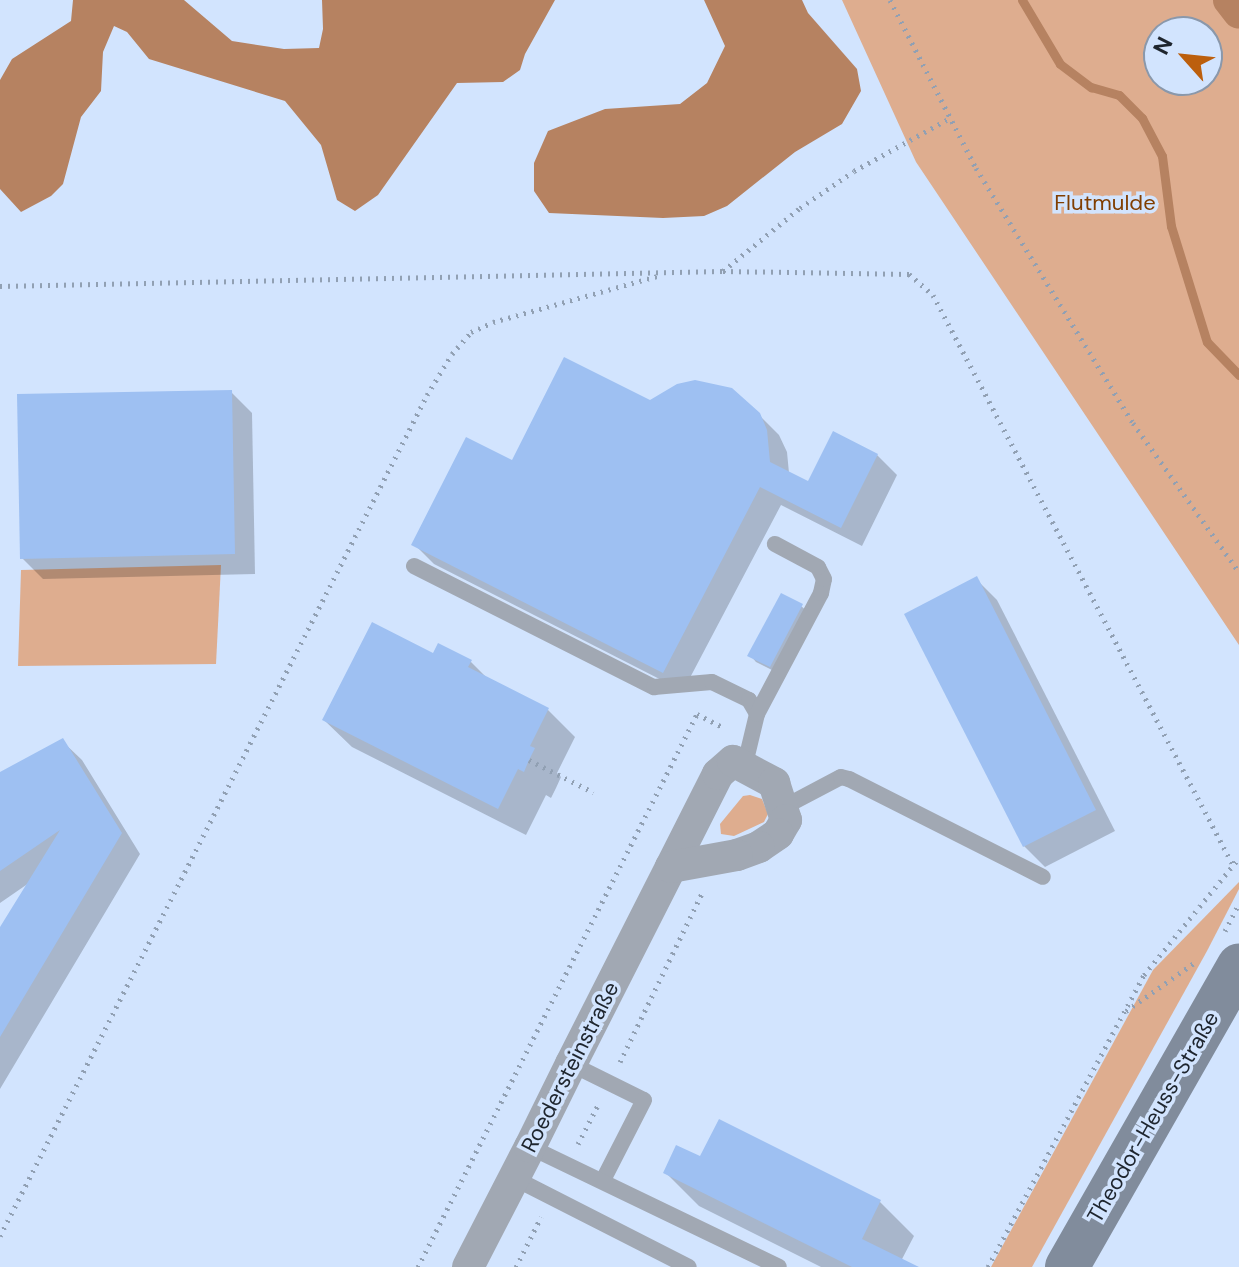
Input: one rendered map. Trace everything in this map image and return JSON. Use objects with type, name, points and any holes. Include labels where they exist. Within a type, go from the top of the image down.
[{"type":"main road","name":"Theodor-Heuss-Straße","points":[[1067,1267],[1222,954]]},
{"type":"street","name":"Roedersteinstraße","points":[[468,1267],[718,774],[733,761],[745,764]]},
{"type":"street","points":[[671,867],[759,847],[778,834],[786,820],[774,783],[745,764]]},
{"type":"lane","points":[[745,764],[757,714],[821,593],[824,579],[818,567],[775,544]]},
{"type":"lane","points":[[414,566],[654,687],[712,682],[749,700],[757,714]]},
{"type":"lane","points":[[784,807],[841,777],[849,779],[1043,877]]},
{"type":"lane","points":[[571,1064],[644,1100],[603,1180]]},
{"type":"lane","points":[[530,1147],[779,1267]]},
{"type":"lane","points":[[514,1178],[689,1267]]},
{"type":"path","points":[[890,0],[976,168],[1133,423],[1239,572]]},
{"type":"path","points":[[723,271],[800,208],[854,171],[950,118]]},
{"type":"path","points":[[0,286],[723,271],[909,274],[933,295],[1233,865]]},
{"type":"path","points":[[0,1236],[391,466],[452,354],[471,332],[493,322],[674,272]]},
{"type":"path","points":[[418,1267],[697,714],[724,728]]},
{"type":"path","points":[[529,760],[593,792]]},
{"type":"path","points":[[988,1267],[1144,975],[1239,858]]},
{"type":"path","points":[[1125,1011],[1222,954],[1239,904]]},
{"type":"green space","name":"Flutmulde","points":[[842,0],[1239,0],[1239,645],[916,162]]},
{"type":"green space","points":[[221,565],[216,664],[18,666],[21,570]]},
{"type":"green space","points":[[743,796],[762,799],[768,814],[764,822],[734,836],[721,834],[720,824]]},
{"type":"green space","points":[[1239,882],[1239,889],[1207,951],[1032,1267],[991,1267],[1153,970]]},
{"type":"shaded area","points":[[73,0],[184,0],[232,41],[284,49],[319,48],[323,29],[322,0],[555,0],[525,54],[520,70],[503,82],[457,83],[378,195],[355,211],[337,200],[321,145],[285,101],[149,59],[127,32],[114,26],[103,52],[101,91],[81,117],[63,184],[51,196],[21,212],[0,189],[0,80],[12,59],[71,21]]},
{"type":"shaded area","points":[[704,0],[802,0],[808,13],[857,69],[861,91],[842,124],[795,152],[727,206],[704,216],[663,218],[549,213],[534,191],[534,163],[548,131],[605,109],[680,104],[707,83],[725,46]]},
{"type":"building","points":[[564,357],[650,400],[677,384],[695,380],[732,388],[760,413],[767,430],[770,462],[808,481],[833,431],[878,454],[841,528],[760,487],[663,673],[411,545],[466,437],[512,460]]},
{"type":"building","points":[[232,390],[235,554],[20,559],[17,394]]},
{"type":"building","points":[[977,576],[1096,810],[1023,847],[904,614]]},
{"type":"building","points":[[781,593],[803,604],[770,667],[747,656]]},
{"type":"building","points":[[372,622],[433,653],[438,643],[472,660],[468,667],[549,708],[530,746],[535,748],[524,772],[518,769],[498,809],[322,720]]},
{"type":"building","points":[[63,738],[122,833],[0,1037],[0,927],[60,830],[0,871],[0,772]]},
{"type":"building","points":[[719,1119],[881,1200],[862,1239],[919,1267],[852,1267],[663,1173],[676,1145],[700,1156]]},
{"type":"waterway","points":[[1022,0],[1060,64],[1091,87],[1119,95],[1142,118],[1162,156],[1171,226],[1207,342],[1239,375]]},
{"type":"waterway","name":"Flutmulde","points":[[1229,0],[1239,13]]}]
